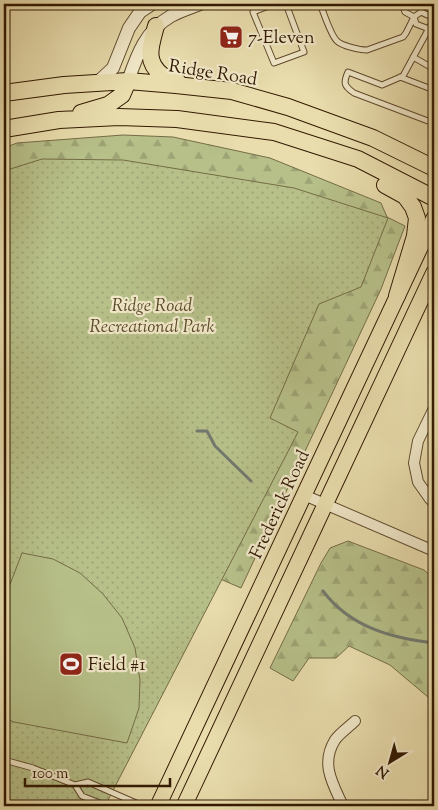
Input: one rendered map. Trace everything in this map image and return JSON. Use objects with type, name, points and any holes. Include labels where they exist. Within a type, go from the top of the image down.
[{"type":"highway","points":[[156,26],[150,47],[153,64],[163,76],[189,86]]},
{"type":"highway","name":"Ridge Road","points":[[4,93],[64,85],[128,81],[232,91],[288,107],[373,138],[434,168]]},
{"type":"highway","points":[[60,120],[108,105],[122,95],[128,81]]},
{"type":"highway","points":[[4,129],[60,120],[119,117],[177,119],[274,132],[358,159],[434,198]]},
{"type":"highway","points":[[373,138],[424,155],[434,154]]},
{"type":"highway","points":[[309,143],[405,196],[413,207],[417,218],[415,236],[398,296]]},
{"type":"main road","name":"Frederick Road","points":[[158,806],[434,218]]},
{"type":"main road","points":[[184,806],[434,272]]},
{"type":"street","points":[[98,83],[113,68],[129,28],[140,12],[152,4]]},
{"type":"street","points":[[128,81],[140,48],[156,26],[171,16],[200,4]]},
{"type":"street","points":[[434,408],[418,441],[414,463],[418,482],[434,503]]},
{"type":"street","points":[[304,495],[434,551]]},
{"type":"street","points":[[343,806],[330,777],[327,759],[335,740],[355,721]]},
{"type":"lane","points":[[274,4],[266,5],[253,12],[274,62],[304,52],[286,4]]},
{"type":"lane","points":[[321,4],[336,41],[362,50],[367,50],[403,36],[414,17],[421,12],[434,18],[403,76],[382,85],[348,72],[345,79],[348,89],[354,93],[428,121],[434,117]]},
{"type":"lane","points":[[402,5],[405,12],[414,17],[416,24],[429,30]]},
{"type":"lane","points":[[413,57],[434,68]]},
{"type":"lane","points":[[400,77],[434,90]]},
{"type":"lane","points":[[4,760],[33,768],[75,786],[82,796],[107,806]]},
{"type":"lane","points":[[75,786],[88,782],[143,806]]},
{"type":"green space","name":"Ridge Road Recreational Park","points":[[123,135],[173,137],[270,158],[381,203],[387,217],[405,226],[381,289],[241,588],[4,485],[4,148],[17,143]]},
{"type":"green space","name":"Ridge Road Recreational Park","points":[[42,159],[123,160],[294,188],[388,218],[361,287],[319,304],[270,418],[298,432],[105,806],[4,806],[4,171]]},
{"type":"green space","points":[[348,541],[424,570],[434,579],[434,688],[428,697],[390,665],[349,646],[336,658],[309,658],[293,681],[270,668],[330,548]]},
{"type":"green space","name":"Field #1","points":[[22,553],[53,559],[80,573],[103,594],[122,618],[135,648],[140,680],[139,708],[127,743],[14,722],[4,718],[4,600]]},
{"type":"waterway","points":[[197,431],[207,431],[215,446],[251,481]]},
{"type":"waterway","points":[[323,591],[346,614],[372,629],[402,638],[434,643]]},
{"type":"place","name":"7-Eleven","points":[[231,37]]},
{"type":"place","name":"Field #1","points":[[71,664]]}]
